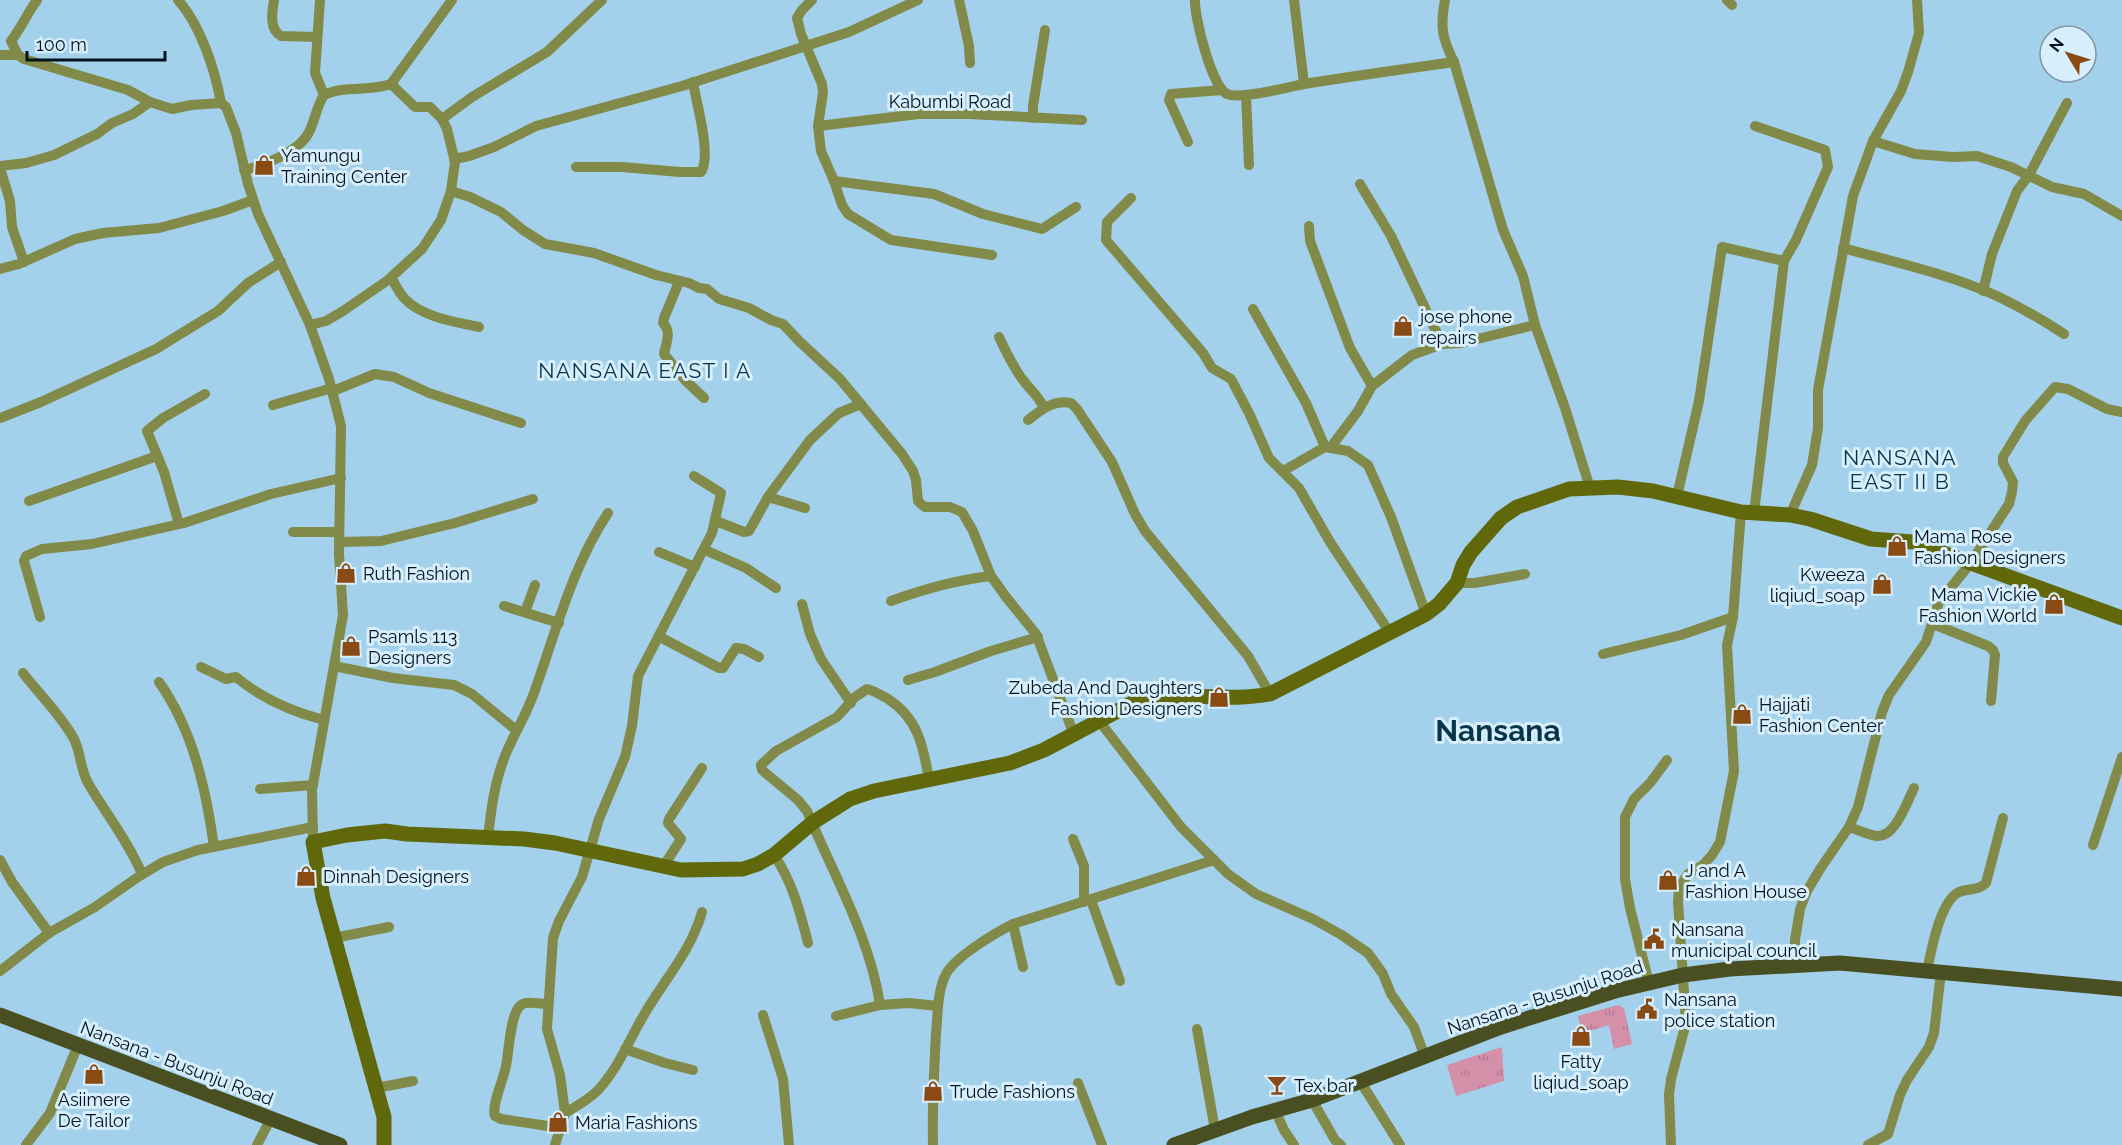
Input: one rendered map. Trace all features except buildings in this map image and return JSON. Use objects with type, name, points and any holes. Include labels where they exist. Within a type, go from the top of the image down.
[{"type":"main road","name":"Nansana - Busunju Road","points":[[1174,1145],[1275,1110],[1312,1100],[1501,1027],[1615,991],[1683,975],[1730,969],[1840,963],[2122,989]]},
{"type":"main road","name":"Nansana - Busunju Road","points":[[0,1016],[340,1145]]},
{"type":"street","points":[[37,0],[23,20],[21,29],[11,41],[18,55],[24,59],[128,90],[150,102],[172,109],[221,103]]},
{"type":"street","points":[[178,0],[188,13],[216,76],[221,103],[226,107],[230,116],[253,200],[310,325],[332,389],[340,426],[339,537],[343,615],[313,785],[313,834],[323,898],[384,1118],[384,1145]]},
{"type":"street","points":[[274,0],[272,13],[277,34],[317,38]]},
{"type":"street","points":[[244,170],[266,165],[303,141],[310,130],[324,95],[315,73],[320,0]]},
{"type":"street","points":[[324,95],[334,91],[376,88],[391,84],[452,0]]},
{"type":"street","points":[[442,119],[472,97],[547,52],[602,0]]},
{"type":"street","points":[[812,0],[797,18],[822,84],[818,126],[821,151],[842,205],[848,214],[891,240],[992,255]]},
{"type":"street","points":[[454,159],[494,147],[536,126],[693,82],[849,32],[918,0]]},
{"type":"street","points":[[959,0],[969,46],[970,63]]},
{"type":"street","points":[[1195,0],[1198,28],[1222,90],[1227,94],[1246,95],[1454,62]]},
{"type":"street","points":[[1294,0],[1304,84]]},
{"type":"street","points":[[1445,0],[1441,23],[1445,44],[1454,62],[1503,230],[1523,276],[1535,325],[1565,408],[1590,488]]},
{"type":"street","points":[[1790,515],[1812,465],[1818,428],[1818,390],[1852,196],[1873,141],[1901,91],[1917,45],[1919,33],[1917,0]]},
{"type":"street","points":[[1033,118],[1045,30]]},
{"type":"street","points":[[0,55],[18,55]]},
{"type":"street","points":[[576,167],[622,167],[700,172],[704,164],[703,129],[693,82]]},
{"type":"street","points":[[310,325],[326,321],[343,311],[407,266],[434,234],[444,214],[454,174],[454,159],[447,129],[442,119],[430,107],[415,107],[391,84]]},
{"type":"street","points":[[1188,142],[1169,100],[1171,94],[1222,90]]},
{"type":"street","points":[[1246,95],[1249,165]]},
{"type":"street","points":[[24,262],[12,227],[10,201],[0,167],[54,155],[97,134],[150,102]]},
{"type":"street","points":[[1983,291],[1992,254],[2017,191],[2030,175],[2067,103]]},
{"type":"street","name":"Kabumbi Road","points":[[818,126],[919,114],[969,114],[1082,120]]},
{"type":"street","points":[[1671,1145],[1670,1087],[1686,1023],[1679,888],[1688,874],[1703,865],[1712,855],[1720,842],[1734,771],[1728,645],[1784,261],[1796,240],[1828,167],[1825,150],[1755,126]]},
{"type":"street","points":[[1873,141],[1915,154],[1977,156],[2030,175],[2052,187],[2084,194],[2122,216]]},
{"type":"street","points":[[834,181],[934,194],[983,214],[1041,229],[1076,207]]},
{"type":"street","points":[[1360,184],[1391,236],[1442,344]]},
{"type":"street","points":[[451,191],[470,197],[501,212],[545,244],[594,253],[623,265],[689,283],[706,289],[719,299],[749,308],[783,324],[799,342],[840,379],[910,465],[916,480],[918,501],[925,507],[950,507],[962,512],[973,531],[991,576],[1038,638],[1074,735]]},
{"type":"street","points":[[1131,198],[1107,222],[1106,240],[1203,353],[1212,368],[1231,379],[1269,458],[1299,488],[1330,542],[1390,633]]},
{"type":"street","points":[[0,269],[24,262],[75,239],[103,233],[159,228],[223,211],[253,200]]},
{"type":"street","points":[[1309,226],[1310,241],[1340,323],[1350,348],[1372,386]]},
{"type":"street","points":[[1677,496],[1699,401],[1722,247],[1784,261]]},
{"type":"street","points":[[1843,248],[1930,272],[1983,291],[2037,317],[2064,334]]},
{"type":"street","points":[[0,418],[156,349],[218,311],[248,283],[280,262]]},
{"type":"street","points":[[392,278],[401,296],[414,306],[438,316],[479,327]]},
{"type":"street","points":[[679,282],[664,318],[663,323],[668,327],[669,338],[664,354],[685,380],[704,398]]},
{"type":"street","points":[[1253,309],[1306,402],[1328,447],[1348,452],[1368,465],[1391,517],[1426,614]]},
{"type":"street","points":[[1283,471],[1328,447],[1358,411],[1372,386],[1412,356],[1442,344],[1461,343],[1535,325]]},
{"type":"street","points":[[999,337],[1016,371],[1038,395],[1044,408]]},
{"type":"street","points":[[273,405],[332,389],[375,374],[394,377],[429,393],[521,423]]},
{"type":"street","points":[[1795,965],[1795,940],[1800,909],[1807,891],[1849,827],[1858,807],[1882,712],[1889,695],[1926,642],[1940,602],[1970,564],[2009,504],[2013,482],[2003,464],[2003,457],[2025,421],[2055,387],[2060,386],[2090,402],[2122,412]]},
{"type":"street","points":[[179,524],[164,472],[147,433],[149,428],[205,394]]},
{"type":"street","points":[[1028,420],[1044,408],[1064,401],[1071,403],[1077,409],[1112,462],[1145,531],[1248,656],[1270,694]]},
{"type":"street","points":[[716,521],[744,532],[749,531],[768,497],[810,440],[839,413],[861,404]]},
{"type":"street","points":[[29,501],[157,456]]},
{"type":"street","points":[[555,1145],[565,1113],[560,1075],[547,1029],[553,938],[559,921],[582,877],[599,819],[630,742],[638,676],[705,550],[716,521],[721,492],[694,476]]},
{"type":"street","points":[[40,617],[24,561],[26,556],[42,549],[92,544],[179,524],[271,494],[340,478]]},
{"type":"street","points":[[0,970],[48,933],[95,907],[142,874],[179,856],[213,846],[313,834],[347,835],[386,831],[538,840],[663,867],[697,871],[743,869],[774,855],[812,823],[850,799],[874,791],[929,779],[1036,760],[1074,735],[1142,698],[1160,695],[1254,697],[1270,694],[1426,614],[1439,604],[1456,583],[1471,552],[1500,518],[1517,507],[1569,489],[1618,486],[1653,491],[1748,512],[1810,519],[1871,539],[1913,542],[2122,618]]},
{"type":"street","points":[[768,497],[805,508]]},
{"type":"street","points":[[292,532],[381,541],[455,523],[533,499]]},
{"type":"street","points":[[488,837],[496,782],[516,730],[533,697],[588,549],[608,513]]},
{"type":"street","points":[[705,550],[746,568],[776,588]]},
{"type":"street","points":[[659,552],[695,567]]},
{"type":"street","points":[[1456,583],[1475,583],[1525,574]]},
{"type":"street","points":[[891,601],[933,586],[991,576]]},
{"type":"street","points":[[525,612],[535,585]]},
{"type":"street","points":[[802,603],[810,634],[821,659],[851,703]]},
{"type":"street","points":[[504,606],[559,623]]},
{"type":"street","points":[[1603,654],[1681,635],[1733,617]]},
{"type":"street","points":[[1933,624],[1993,650],[1995,655],[1991,701]]},
{"type":"street","points":[[660,637],[719,668],[723,668],[736,648],[759,657]]},
{"type":"street","points":[[908,680],[991,651],[1038,638]]},
{"type":"street","points":[[334,666],[393,678],[454,685],[472,694],[516,730]]},
{"type":"street","points":[[201,667],[226,679],[236,678],[297,713],[324,720]]},
{"type":"street","points":[[23,673],[72,736],[86,779],[108,818],[134,855],[142,874]]},
{"type":"street","points":[[159,682],[172,700],[195,752],[213,846]]},
{"type":"street","points":[[880,1005],[877,987],[858,929],[807,811],[798,800],[762,770],[761,765],[776,751],[837,717],[861,691],[867,689],[874,690],[902,708],[914,726],[922,746],[929,779]]},
{"type":"street","points":[[1100,722],[1181,827],[1228,874],[1256,894],[1313,919],[1368,953],[1383,974],[1391,994],[1414,1026],[1425,1057]]},
{"type":"street","points":[[2093,845],[2122,757]]},
{"type":"street","points":[[1649,983],[1625,879],[1625,817],[1634,800],[1667,760]]},
{"type":"street","points":[[663,867],[681,838],[668,823],[669,819],[702,768]]},
{"type":"street","points":[[260,789],[313,785]]},
{"type":"street","points":[[1849,827],[1884,836],[1893,828],[1914,789]]},
{"type":"street","points":[[1868,1145],[1889,1139],[1900,1095],[1929,1047],[1934,1033],[1932,943],[1953,897],[1958,893],[1982,888],[1986,883],[2003,818]]},
{"type":"street","points":[[1073,839],[1084,866],[1088,901],[1120,981]]},
{"type":"street","points":[[774,855],[795,893],[808,943]]},
{"type":"street","points":[[0,860],[12,882],[48,933]]},
{"type":"street","points":[[933,1145],[938,1006],[946,973],[954,964],[992,934],[1013,924],[1214,860]]},
{"type":"street","points":[[565,1113],[597,1091],[614,1070],[646,1012],[676,969],[697,930],[702,912]]},
{"type":"street","points":[[1013,924],[1023,967]]},
{"type":"street","points":[[334,938],[389,927]]},
{"type":"street","points":[[548,1004],[524,1003],[518,1007],[502,1083],[493,1110],[495,1116],[501,1119],[561,1128]]},
{"type":"street","points":[[836,1016],[880,1005],[938,1006]]},
{"type":"street","points":[[762,1015],[783,1079],[789,1145]]},
{"type":"street","points":[[1197,1029],[1215,1130]]},
{"type":"street","points":[[26,1145],[50,1113],[78,1045]]},
{"type":"street","points":[[626,1049],[693,1070]]},
{"type":"street","points":[[376,1088],[413,1081]]},
{"type":"street","points":[[1360,1081],[1400,1145]]},
{"type":"street","points":[[1078,1083],[1102,1145]]},
{"type":"street","points":[[1312,1100],[1335,1140],[1341,1145]]},
{"type":"street","points":[[1275,1110],[1294,1145]]},
{"type":"street","points":[[257,1145],[270,1120]]},
{"type":"green space","points":[[1618,1005],[1624,1008],[1632,1044],[1614,1049],[1609,1025],[1582,1033],[1578,1016]]},
{"type":"green space","points":[[1502,1047],[1504,1081],[1456,1096],[1447,1065]]},
{"type":"place","name":"Yamungu Training Center","points":[[264,165]]},
{"type":"place","name":"jose phone repairs","points":[[1403,326]]},
{"type":"place","name":"Mama Rose Fashion Designers","points":[[1897,546]]},
{"type":"place","name":"Ruth Fashion","points":[[346,573]]},
{"type":"place","name":"Kweeza liqiud_soap","points":[[1882,584]]},
{"type":"place","name":"Mama Vickie Fashion World","points":[[2054,604]]},
{"type":"place","name":"Psamls 113 Designers","points":[[351,646]]},
{"type":"place","name":"Zubeda And Daughters Fashion Designers","points":[[1219,697]]},
{"type":"place","name":"Hajjati Fashion Center","points":[[1742,714]]},
{"type":"place","name":"Dinnah Designers","points":[[306,876]]},
{"type":"place","name":"J and A Fashion House","points":[[1668,880]]},
{"type":"place","name":"Nansana municipal council","points":[[1654,939]]},
{"type":"place","name":"Nansana police station","points":[[1647,1009]]},
{"type":"place","name":"Fatty liqiud_soap","points":[[1581,1036]]},
{"type":"place","name":"Asiimere De Tailor","points":[[94,1074]]},
{"type":"place","name":"Tex bar","points":[[1277,1085]]},
{"type":"place","name":"Trude Fashions","points":[[933,1091]]},
{"type":"place","name":"Maria Fashions","points":[[558,1122]]},
{"type":"district","name":"NANSANA EAST I A","points":[[645,370]]},
{"type":"district","name":"NANSANA EAST II B","points":[[1900,469]]},
{"type":"district","name":"Nansana","points":[[1498,730]]}]
